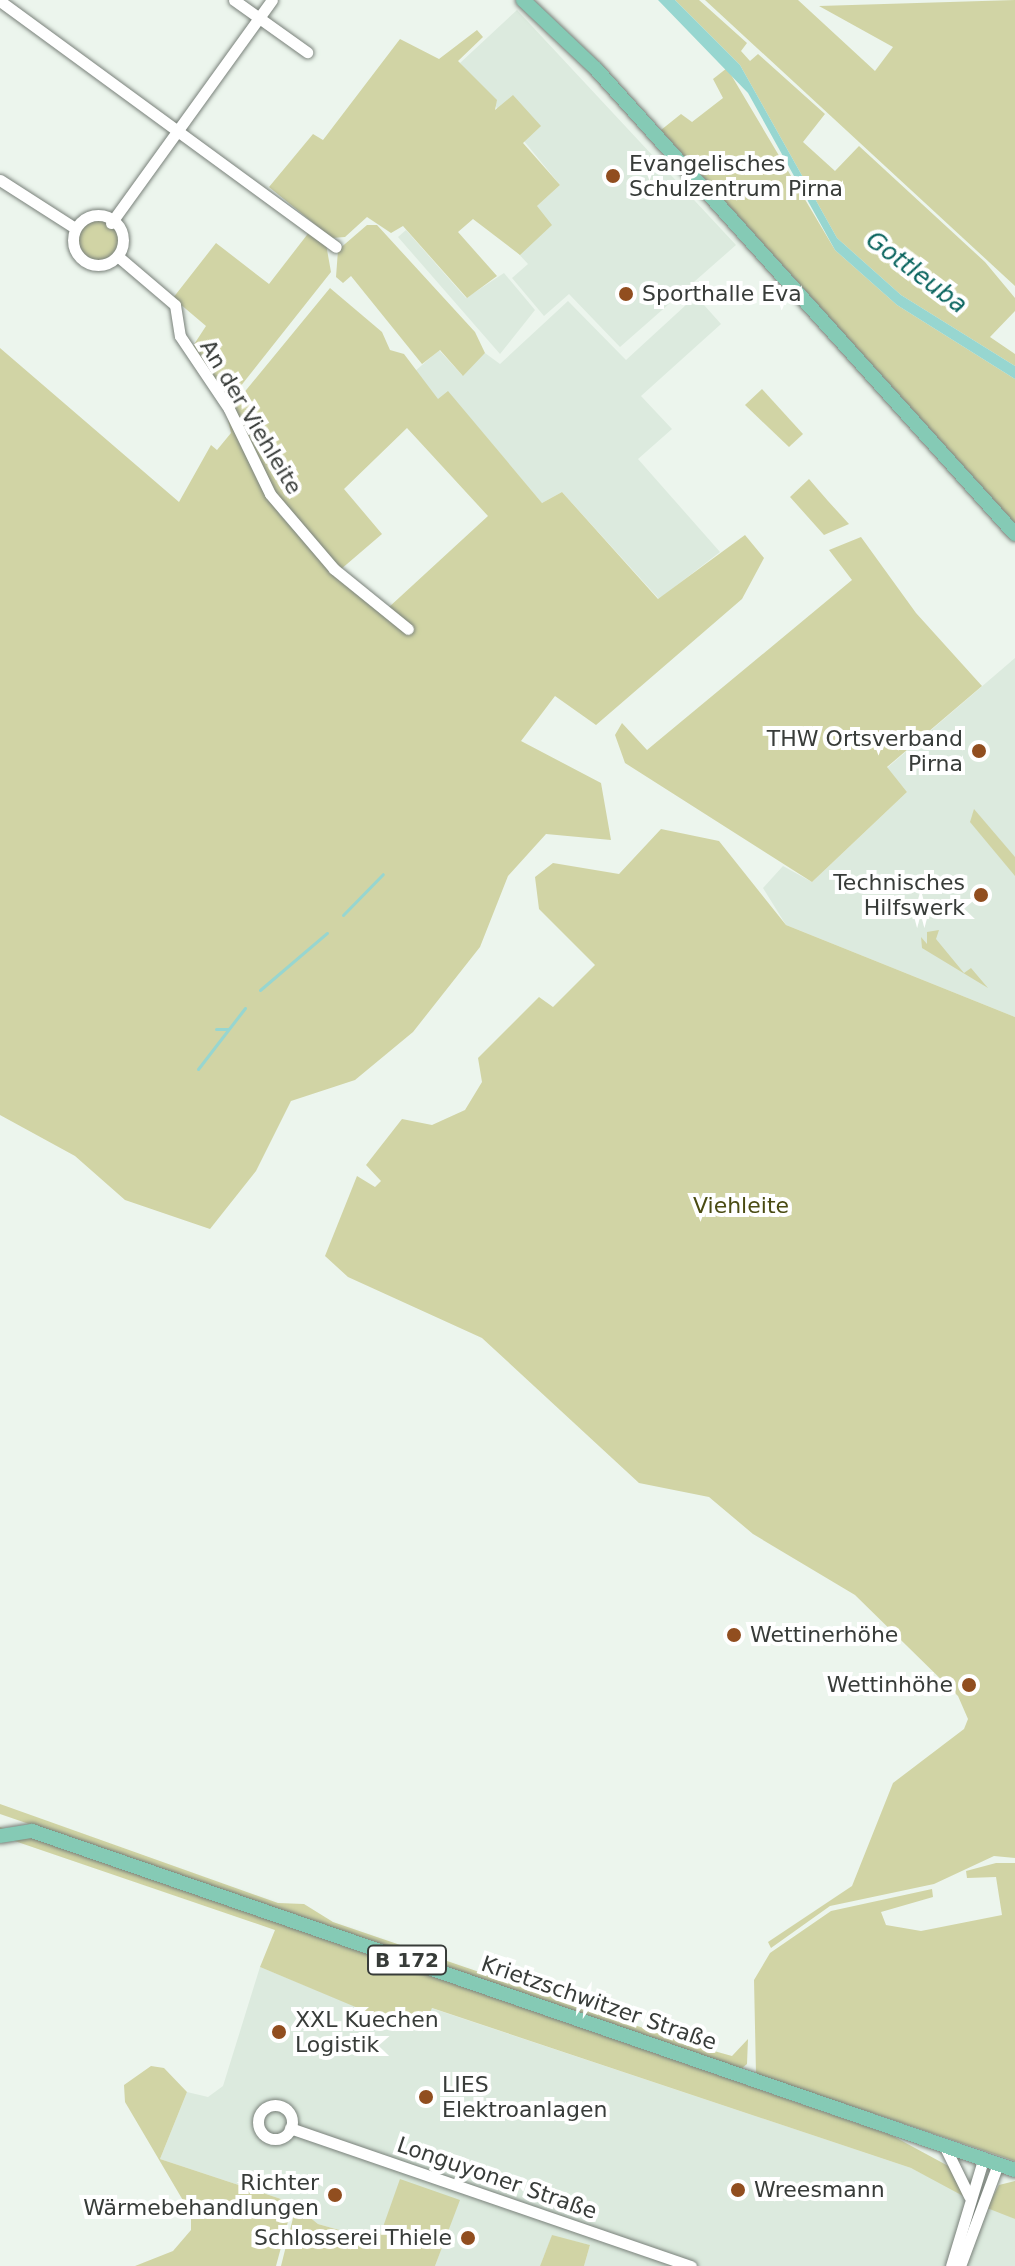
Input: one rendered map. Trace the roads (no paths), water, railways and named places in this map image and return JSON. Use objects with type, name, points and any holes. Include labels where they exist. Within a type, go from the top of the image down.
[{"type":"main road","points":[[523,0],[596,69],[1015,534]]},
{"type":"main road","name":"Krietzschwitzer Straße","points":[[0,1836],[32,1831],[1015,2170]]},
{"type":"street","points":[[234,0],[307,52]]},
{"type":"street","points":[[111,223],[272,0]]},
{"type":"street","points":[[0,1],[179,127],[336,247]]},
{"type":"street","points":[[0,180],[72,226],[86,257],[109,265],[121,259],[123,241],[111,223],[88,215],[72,226]]},
{"type":"street","name":"An der Viehleite","points":[[121,259],[175,305],[180,336],[229,409],[270,494],[334,569],[408,629]]},
{"type":"street","name":"Longuyoner Straße","points":[[290,2128],[691,2266]]},
{"type":"street","points":[[945,2147],[964,2175],[970,2204]]},
{"type":"street","points":[[951,2266],[983,2160]]},
{"type":"street","points":[[960,2266],[998,2164]]},
{"type":"water","points":[[658,0],[675,0],[740,65],[837,238],[901,295],[1015,366],[1015,379],[897,305],[835,250],[748,93]]},
{"type":"waterway","points":[[343,915],[383,874]]},
{"type":"waterway","points":[[260,990],[327,933]]},
{"type":"waterway","points":[[198,1069],[245,1008]]},
{"type":"waterway","points":[[216,1029],[228,1029]]},
{"type":"place","name":"Evangelisches Schulzentrum Pirna","points":[[613,176]]},
{"type":"place","name":"Sporthalle Eva","points":[[626,294]]},
{"type":"place","name":"THW Ortsverband Pirna","points":[[979,751]]},
{"type":"place","name":"Technisches Hilfswerk","points":[[981,895]]},
{"type":"place","name":"Wettinerhöhe","points":[[734,1635]]},
{"type":"place","name":"Wettinhöhe","points":[[969,1685]]},
{"type":"place","name":"XXL Kuechen Logistik","points":[[279,2032]]},
{"type":"place","name":"LIES Elektroanlagen","points":[[426,2097]]},
{"type":"place","name":"Wreesmann","points":[[738,2190]]},
{"type":"place","name":"Richter Wärmebehandlungen","points":[[335,2195]]},
{"type":"place","name":"Schlosserei Thiele","points":[[468,2238]]},
{"type":"water label","name":"Gottleuba","points":[[916,273]]},
{"type":"park label","name":"Viehleite","points":[[741,1206]]}]
